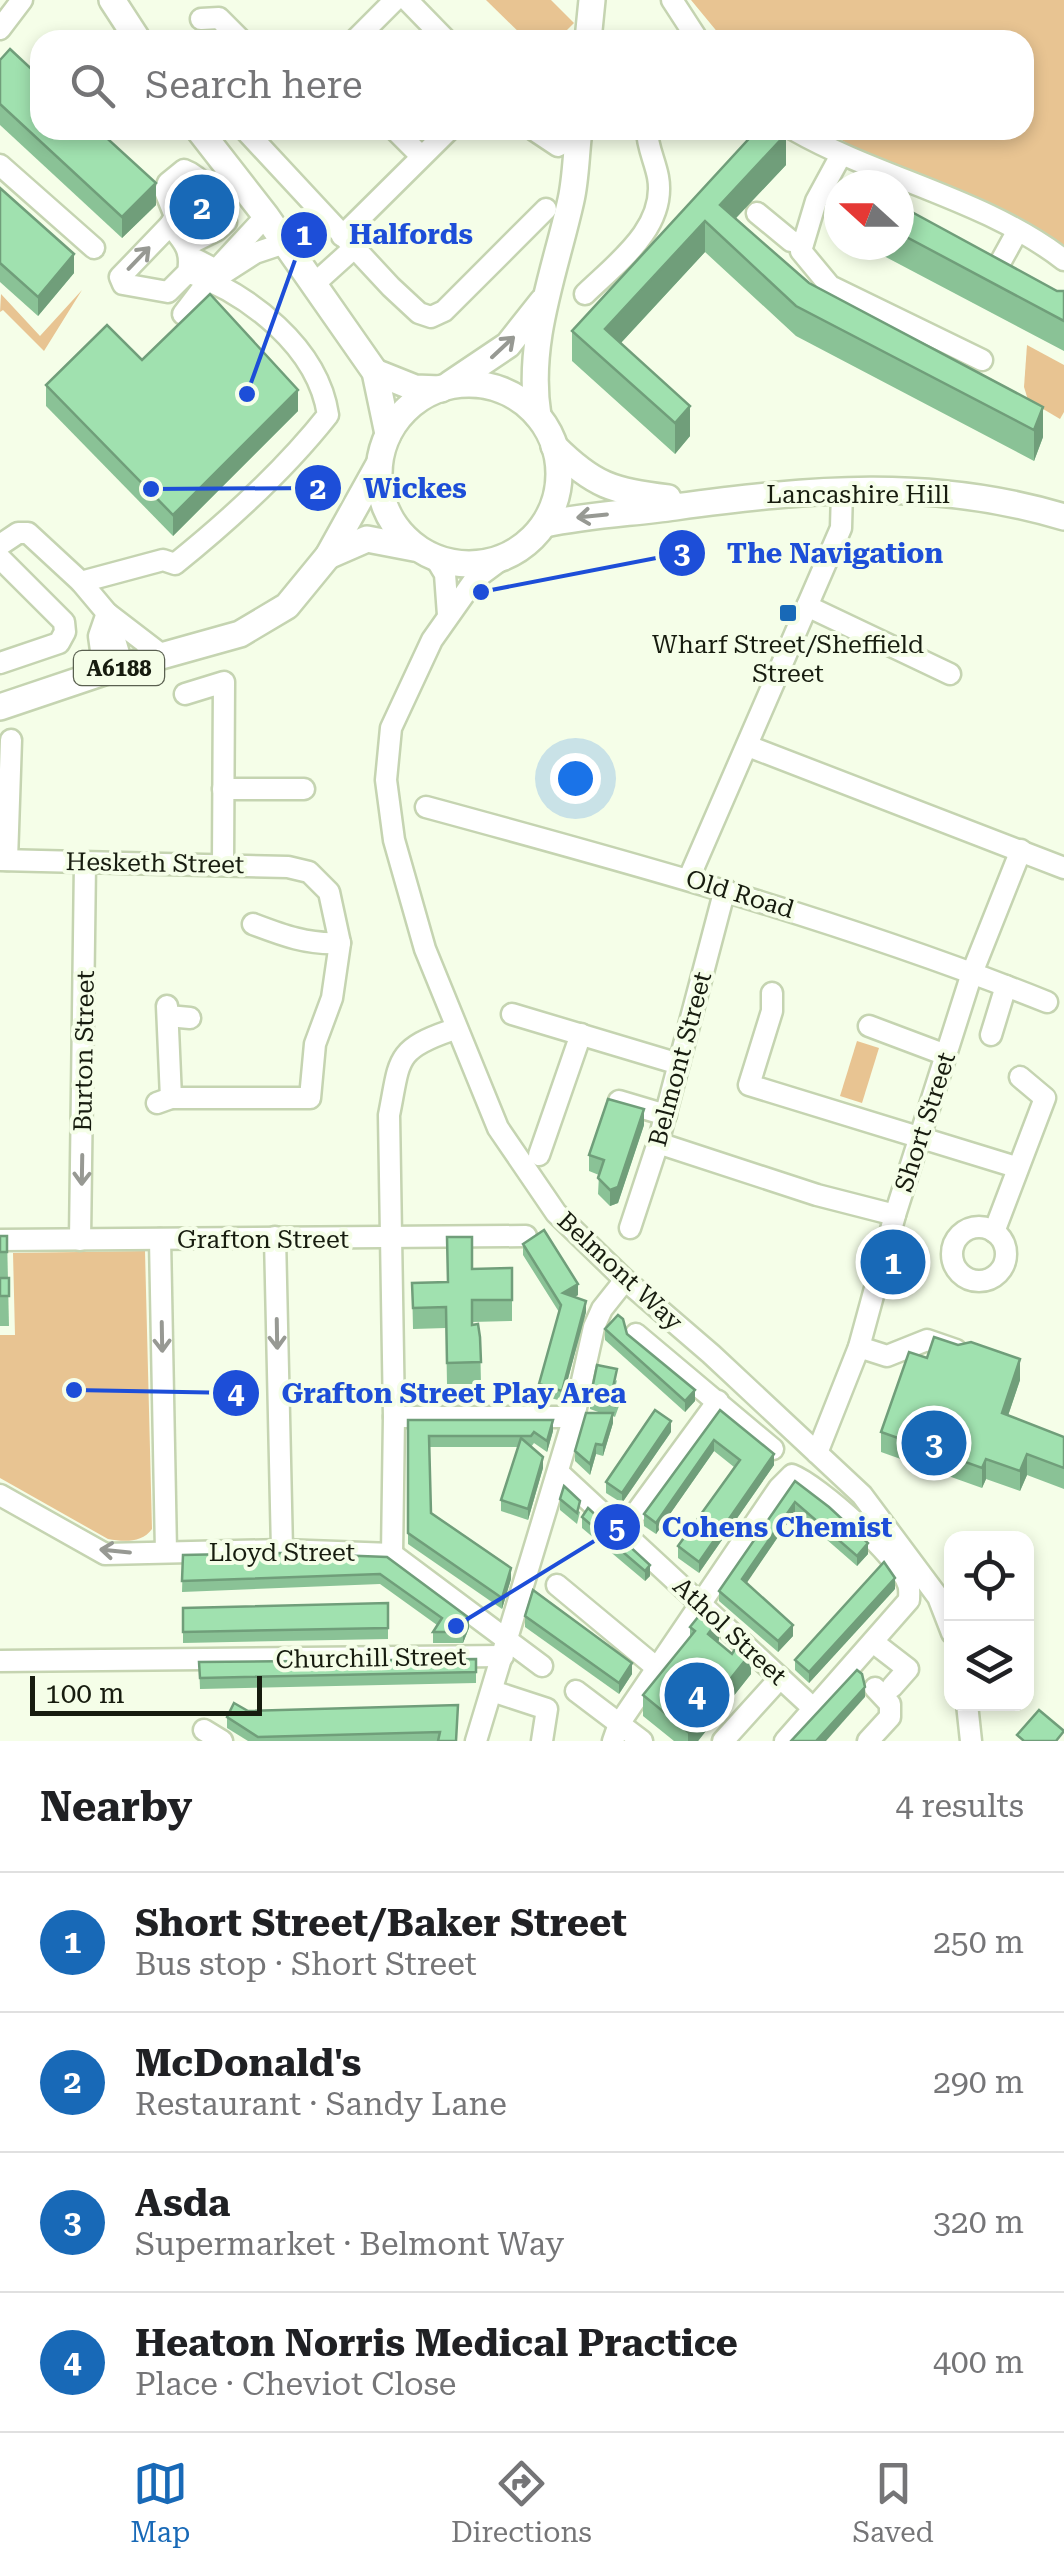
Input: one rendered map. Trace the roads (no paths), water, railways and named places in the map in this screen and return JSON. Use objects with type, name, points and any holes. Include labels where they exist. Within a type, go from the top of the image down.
[{"type":"main road","points":[[112,0],[132,30]]},
{"type":"main road","points":[[589,30],[592,0]]},
{"type":"main road","points":[[207,140],[266,216],[374,372],[388,434]]},
{"type":"main road","points":[[328,556],[367,539],[389,540],[456,564],[502,559],[523,547],[545,524],[556,499],[559,472],[554,446],[538,416],[533,384],[536,344],[572,196],[578,140]]},
{"type":"main road","points":[[427,554],[399,532],[386,511],[379,486],[380,462],[388,434],[403,413],[422,397],[443,388],[508,345],[548,294]]},
{"type":"main road","points":[[374,372],[415,388],[471,384],[496,388],[519,399],[538,416]]},
{"type":"main road","name":"Lancashire Hill","points":[[554,446],[579,472],[605,486],[709,502]]},
{"type":"main road","name":"A6188","points":[[0,707],[240,634],[287,606],[328,556],[380,462]]},
{"type":"main road","name":"Lancashire Hill","points":[[545,524],[746,496],[842,490],[919,489],[980,496],[1064,517]]},
{"type":"street","points":[[0,28],[22,0]]},
{"type":"street","points":[[366,30],[395,0]]},
{"type":"street","points":[[407,0],[436,30]]},
{"type":"street","points":[[672,0],[692,30]]},
{"type":"street","points":[[201,19],[219,18],[232,30]]},
{"type":"street","points":[[260,140],[348,242],[419,313],[431,317],[444,312],[546,209]]},
{"type":"street","points":[[405,140],[421,156]]},
{"type":"street","points":[[312,285],[438,140]]},
{"type":"street","points":[[549,140],[558,146]]},
{"type":"street","points":[[586,294],[641,239],[656,210],[659,180],[649,140]]},
{"type":"street","points":[[814,140],[1017,232],[1064,260]]},
{"type":"street","points":[[842,154],[816,201],[800,251],[830,286],[982,360]]},
{"type":"street","points":[[0,165],[94,248]]},
{"type":"street","points":[[184,170],[194,173],[225,212],[226,222],[188,258],[168,292],[123,284],[120,278],[170,226],[174,216],[165,191],[168,182],[184,170]]},
{"type":"street","points":[[757,213],[791,241],[803,243]]},
{"type":"street","points":[[183,314],[266,216]]},
{"type":"street","points":[[81,582],[163,560],[176,564],[233,514],[328,415],[324,390],[282,331],[238,296],[221,270],[188,258],[170,226]]},
{"type":"street","points":[[995,273],[1017,232]]},
{"type":"street","points":[[221,270],[284,243]]},
{"type":"street","points":[[689,878],[841,528],[842,490]]},
{"type":"street","points":[[0,546],[18,533],[28,533],[108,613],[163,656]]},
{"type":"street","points":[[427,554],[445,574],[448,615]]},
{"type":"street","points":[[0,558],[64,622],[65,632],[59,643],[0,663]]},
{"type":"street","name":"Belmont Way","points":[[502,559],[475,579],[448,615],[407,689],[391,728],[386,780],[394,840],[425,950],[498,1128],[556,1212],[625,1280],[862,1495],[938,1597],[947,1621]]},
{"type":"street","points":[[807,606],[950,674]]},
{"type":"street","points":[[108,613],[114,670]]},
{"type":"street","points":[[185,694],[230,680],[222,863]]},
{"type":"street","points":[[3,860],[12,740]]},
{"type":"street","points":[[748,746],[1064,868]]},
{"type":"street","points":[[223,789],[304,790]]},
{"type":"street","name":"Old Road","points":[[426,807],[726,889],[886,941],[1047,1002]]},
{"type":"street","name":"Short Street","points":[[817,1453],[859,1347],[895,1215],[972,973],[1021,850]]},
{"type":"street","name":"Hesketh Street","points":[[3,860],[222,863],[309,872],[330,892],[340,944]]},
{"type":"street","name":"Burton Street","points":[[80,1240],[85,863]]},
{"type":"street","name":"Belmont Street","points":[[630,1228],[658,1143],[726,889]]},
{"type":"street","points":[[190,1018],[168,1011],[164,1101],[317,1098],[315,1044],[332,998],[340,944],[297,940],[253,924]]},
{"type":"street","points":[[991,1035],[1006,986]]},
{"type":"street","points":[[772,993],[772,1010],[749,1085],[1016,1168]]},
{"type":"street","points":[[512,1014],[680,1064]]},
{"type":"street","points":[[868,1026],[946,1055]]},
{"type":"street","points":[[392,1554],[389,1115],[398,1069],[406,1052],[417,1042],[449,1030]]},
{"type":"street","points":[[538,1155],[580,1034]]},
{"type":"street","points":[[994,1232],[1045,1098],[1020,1077]]},
{"type":"street","points":[[619,1101],[666,1114]]},
{"type":"street","points":[[658,1143],[817,1195],[895,1215]]},
{"type":"street","points":[[275,1236],[282,1550]]},
{"type":"street","name":"Grafton Street","points":[[0,1240],[526,1236]]},
{"type":"street","points":[[160,1239],[166,1552]]},
{"type":"street","points":[[476,1741],[574,1416],[594,1326],[625,1280]]},
{"type":"street","points":[[636,1334],[773,1449]]},
{"type":"street","points":[[859,1347],[887,1356],[927,1340],[962,1352]]},
{"type":"street","points":[[622,1532],[718,1401]]},
{"type":"street","points":[[394,1417],[574,1416]]},
{"type":"street","name":"Athol Street","points":[[558,1472],[814,1709]]},
{"type":"street","points":[[616,1732],[779,1488],[792,1475],[806,1480],[857,1524],[898,1568],[908,1584],[909,1600],[784,1741]]},
{"type":"street","name":"Lloyd Street","points":[[0,1495],[105,1554],[282,1550],[392,1554],[505,1650],[542,1666]]},
{"type":"street","points":[[557,1585],[657,1668]]},
{"type":"street","points":[[868,1741],[890,1716],[884,1687],[908,1668],[873,1642]]},
{"type":"street","name":"Churchill Street","points":[[0,1660],[505,1650]]},
{"type":"street","points":[[723,1741],[780,1678]]},
{"type":"street","points":[[492,1691],[547,1709],[542,1741]]},
{"type":"street","points":[[576,1691],[616,1732],[642,1741]]},
{"type":"street","points":[[968,1711],[971,1741]]},
{"type":"place","name":"McDonald's","points":[[202,207]]},
{"type":"place","name":"Halfords","points":[[247,394]]},
{"type":"place","name":"Wickes","points":[[151,489]]},
{"type":"place","name":"The Navigation","points":[[481,592]]},
{"type":"place","name":"Wharf Street/Sheffield Street","points":[[788,613]]},
{"type":"place","name":"Short Street/Baker Street","points":[[893,1262]]},
{"type":"place","name":"Grafton Street Play Area","points":[[74,1390]]},
{"type":"place","name":"Asda","points":[[934,1443]]},
{"type":"place","name":"Cohens Chemist","points":[[456,1626]]},
{"type":"place","name":"Heaton Norris Medical Practice","points":[[697,1695]]}]
